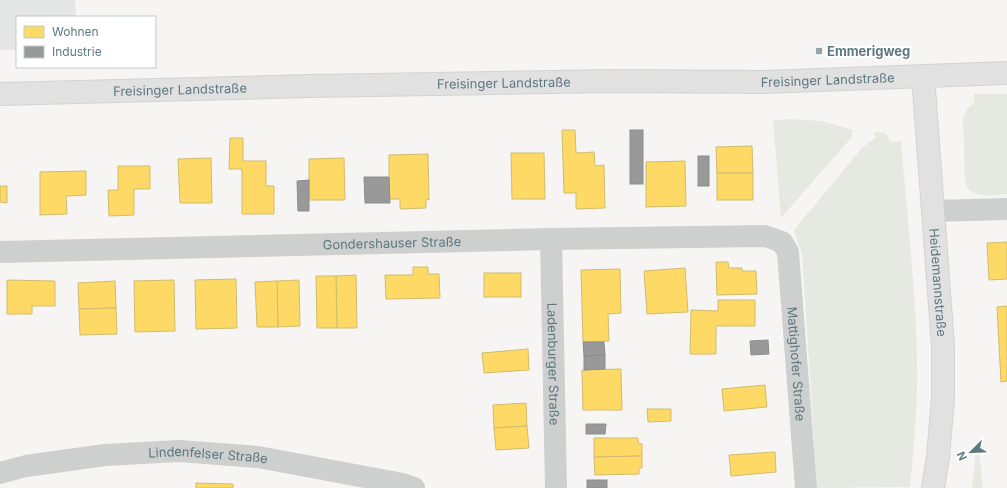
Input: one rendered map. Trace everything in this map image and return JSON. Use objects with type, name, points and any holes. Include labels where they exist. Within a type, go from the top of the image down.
[{"type":"main road","name":"Freisinger Landstraße","points":[[0,94],[278,86],[594,81],[765,82],[1007,73]]},
{"type":"main road","name":"Heidemannstraße","points":[[923,76],[943,346],[943,398],[938,457],[933,488]]},
{"type":"street","points":[[934,211],[1007,209]]},
{"type":"street","name":"Gondershauser Straße","points":[[0,252],[551,239],[765,236],[782,242]]},
{"type":"street","name":"Ladenburger Straße","points":[[551,239],[556,488]]},
{"type":"street","name":"Mattighofer Straße","points":[[782,242],[788,252],[806,488]]},
{"type":"street","name":"Lindenfelser Straße","points":[[0,473],[26,466],[105,455],[179,451],[258,457],[403,484],[414,488]]},
{"type":"shaded area","points":[[0,0],[75,0],[76,16],[16,16],[16,50],[0,50]]},
{"type":"shaded area","points":[[974,94],[1007,94],[1007,194],[978,194],[969,189],[965,184],[963,118],[967,109],[974,103]]},
{"type":"shaded area","points":[[789,119],[822,121],[853,130],[851,138],[781,218],[773,121]]},
{"type":"shaded area","points":[[884,132],[888,136],[890,142],[901,141],[911,252],[915,307],[917,394],[910,487],[817,488],[802,254],[794,230],[862,148],[876,137],[873,133]]},
{"type":"shaded area","points":[[976,451],[979,451],[983,488],[972,488]]},
{"type":"building: Wohnen","points":[[562,130],[575,130],[576,153],[594,152],[595,166],[604,165],[605,208],[576,209],[576,193],[564,193]]},
{"type":"building: Wohnen","points":[[230,138],[243,138],[243,161],[266,161],[266,186],[274,186],[274,214],[242,214],[242,169],[229,169]]},
{"type":"building: Wohnen","points":[[752,146],[753,173],[717,173],[716,147]]},
{"type":"building: Wohnen","points":[[511,153],[544,153],[545,199],[512,199]]},
{"type":"building: Wohnen","points":[[428,154],[429,200],[426,199],[426,208],[400,209],[400,199],[389,199],[389,155]]},
{"type":"building: Wohnen","points":[[211,158],[212,203],[180,203],[178,159]]},
{"type":"building: Wohnen","points":[[344,158],[345,200],[309,200],[309,159]]},
{"type":"building: Wohnen","points":[[685,161],[686,206],[646,207],[646,162]]},
{"type":"building: Wohnen","points":[[118,166],[150,166],[150,189],[134,189],[134,215],[109,216],[108,190],[118,190]]},
{"type":"building: Wohnen","points":[[86,171],[86,195],[66,196],[67,214],[40,215],[40,172]]},
{"type":"building: Wohnen","points":[[717,173],[753,173],[753,200],[717,200]]},
{"type":"building: Wohnen","points":[[0,186],[7,186],[7,203],[0,202]]},
{"type":"building: Wohnen","points":[[1007,242],[1007,279],[989,280],[987,243]]},
{"type":"building: Wohnen","points":[[716,262],[728,262],[729,268],[742,268],[742,271],[756,271],[757,294],[717,295]]},
{"type":"building: Wohnen","points":[[413,267],[428,267],[428,274],[439,274],[440,298],[386,299],[385,275],[413,275]]},
{"type":"building: Wohnen","points":[[685,268],[688,312],[647,314],[644,271]]},
{"type":"building: Wohnen","points":[[620,269],[621,313],[608,314],[609,341],[583,342],[581,270]]},
{"type":"building: Wohnen","points":[[484,273],[521,273],[521,297],[484,297]]},
{"type":"building: Wohnen","points":[[356,275],[357,328],[337,328],[336,276]]},
{"type":"building: Wohnen","points":[[316,276],[336,276],[337,328],[317,328]]},
{"type":"building: Wohnen","points":[[236,279],[237,328],[196,329],[195,280]]},
{"type":"building: Wohnen","points":[[7,280],[55,281],[55,306],[32,306],[32,314],[7,314]]},
{"type":"building: Wohnen","points":[[174,280],[175,331],[135,332],[134,281]]},
{"type":"building: Wohnen","points":[[299,280],[300,326],[278,327],[277,281]]},
{"type":"building: Wohnen","points":[[115,281],[116,308],[79,309],[78,283]]},
{"type":"building: Wohnen","points":[[277,281],[278,327],[257,327],[255,282]]},
{"type":"building: Wohnen","points":[[718,300],[755,300],[755,326],[716,326],[716,354],[690,354],[691,310],[718,311]]},
{"type":"building: Wohnen","points":[[1007,306],[1007,381],[1001,382],[997,307]]},
{"type":"building: Wohnen","points":[[116,308],[117,334],[80,335],[79,309]]},
{"type":"building: Wohnen","points":[[528,349],[529,370],[484,373],[482,353]]},
{"type":"building: Wohnen","points":[[621,369],[622,410],[583,410],[582,370]]},
{"type":"building: Wohnen","points":[[765,385],[767,407],[724,411],[722,389]]},
{"type":"building: Wohnen","points":[[526,403],[527,426],[494,428],[493,405]]},
{"type":"building: Wohnen","points":[[647,409],[671,409],[671,421],[648,422]]},
{"type":"building: Wohnen","points":[[527,426],[529,448],[496,450],[494,428]]},
{"type":"building: Wohnen","points":[[594,438],[638,438],[638,443],[642,444],[642,456],[594,457]]},
{"type":"building: Wohnen","points":[[775,452],[776,472],[731,476],[729,455]]},
{"type":"building: Wohnen","points":[[642,456],[642,468],[639,468],[639,474],[595,475],[594,457]]},
{"type":"building: Wohnen","points":[[196,483],[233,484],[233,488],[196,488]]},
{"type":"building: Industrie","points":[[630,130],[643,130],[643,184],[630,184]]},
{"type":"building: Industrie","points":[[698,156],[709,156],[709,186],[698,186]]},
{"type":"building: Industrie","points":[[364,177],[389,177],[390,203],[365,203]]},
{"type":"building: Industrie","points":[[309,180],[309,211],[298,211],[297,181]]},
{"type":"building: Industrie","points":[[768,340],[769,354],[751,355],[750,341]]},
{"type":"building: Industrie","points":[[583,342],[604,342],[605,355],[584,356]]},
{"type":"building: Industrie","points":[[605,355],[605,369],[584,370],[584,356]]},
{"type":"building: Industrie","points":[[586,424],[606,424],[605,434],[586,434]]},
{"type":"building: Industrie","points":[[587,480],[607,480],[607,488],[587,488]]},
{"type":"place","name":"Emmerigweg","points":[[819,51]]}]
